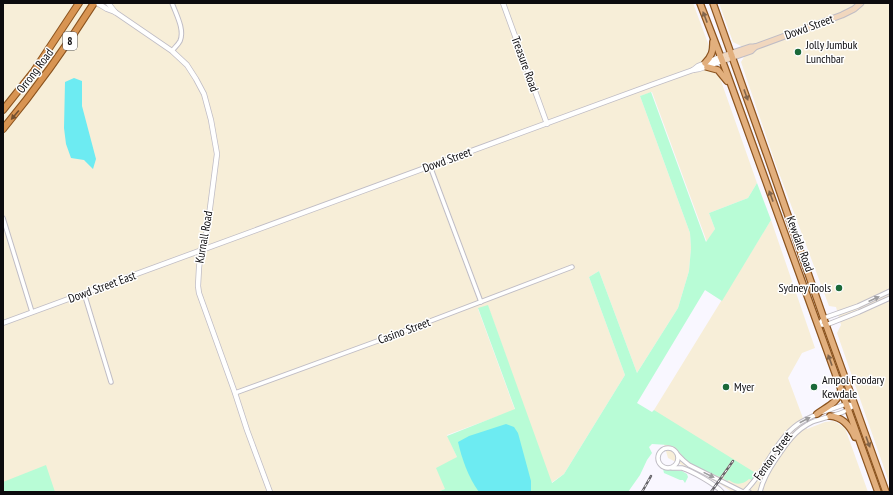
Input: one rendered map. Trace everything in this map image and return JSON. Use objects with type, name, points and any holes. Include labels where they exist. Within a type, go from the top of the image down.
[{"type":"highway","points":[[70,17],[74,3]]},
{"type":"highway","name":"Orrong Road","points":[[3,110],[34,71],[79,3]]},
{"type":"highway","name":"Orrong Road","points":[[3,129],[52,67],[94,3]]},
{"type":"main road","name":"Kewdale Road","points":[[700,3],[878,492]]},
{"type":"main road","name":"Kewdale Road","points":[[713,3],[886,492]]},
{"type":"main road","name":"Dowd Street","points":[[721,59],[750,47],[755,47],[849,12],[861,3]]},
{"type":"main road","points":[[713,38],[711,57],[706,65],[718,70],[730,84]]},
{"type":"main road","points":[[787,239],[795,236]]},
{"type":"main road","points":[[817,414],[836,401],[841,389]]},
{"type":"main road","points":[[830,416],[840,419],[848,425],[863,451]]},
{"type":"street","name":"Kurnall Road","points":[[98,3],[115,12],[172,52],[187,65],[204,94],[211,120],[217,154],[207,231],[201,250],[198,286],[199,293],[270,492]]},
{"type":"street","name":"Kurnall Road","points":[[108,3],[115,12]]},
{"type":"street","points":[[172,3],[182,30],[180,43],[172,52]]},
{"type":"street","name":"Treasure Road","points":[[503,3],[547,124]]},
{"type":"street","name":"Dowd Street","points":[[201,250],[547,124],[692,70],[698,66],[706,65],[721,59]]},
{"type":"street","points":[[430,166],[481,302]]},
{"type":"street","points":[[3,218],[32,312]]},
{"type":"street","name":"Dowd Street East","points":[[3,323],[201,250]]},
{"type":"street","name":"Casino Street","points":[[235,392],[383,339],[572,267]]},
{"type":"street","points":[[818,325],[824,318],[858,306],[890,291]]},
{"type":"street","points":[[84,293],[111,382]]},
{"type":"street","points":[[818,325],[826,325],[890,298]]},
{"type":"street","name":"Fenton Street","points":[[743,492],[759,476],[778,444],[798,423],[817,414],[855,405]]},
{"type":"street","name":"Fenton Street","points":[[760,492],[768,471],[794,434],[806,426],[847,407]]},
{"type":"street","points":[[722,492],[712,484],[687,470],[682,468],[666,468],[660,464],[658,459],[659,453],[663,449],[669,447],[675,450],[682,460],[689,465],[743,492],[749,492]]},
{"type":"street","points":[[671,468],[678,461],[678,455]]},
{"type":"shaded area","points":[[3,3],[693,3],[709,46],[706,58],[711,71],[720,78],[757,183],[748,198],[709,213],[715,229],[707,242],[652,92],[640,96],[690,233],[691,248],[689,271],[678,308],[637,373],[599,271],[589,277],[625,375],[564,474],[551,483],[488,306],[478,309],[515,410],[447,435],[457,457],[445,489],[437,492],[3,492]]},
{"type":"shaded area","points":[[719,3],[890,3],[890,485],[837,333],[841,325],[836,307],[829,306],[776,165],[741,62],[744,57],[741,46],[733,42]]},
{"type":"shaded area","points":[[771,220],[815,348],[802,353],[788,378],[807,429],[825,422],[834,421],[845,428],[868,492],[732,492],[720,484],[668,458],[654,410]]},
{"type":"green space","points":[[651,92],[706,242],[715,229],[709,213],[748,198],[757,183],[771,220],[722,301],[705,290],[637,403],[652,412],[654,410],[754,472],[755,474],[752,480],[749,479],[742,483],[736,483],[729,480],[727,481],[723,478],[734,462],[732,460],[720,477],[692,465],[675,447],[652,444],[649,447],[652,453],[640,475],[628,492],[437,492],[445,489],[436,468],[457,457],[447,436],[515,409],[478,308],[488,305],[552,483],[564,474],[625,375],[589,277],[599,271],[637,373],[678,308],[689,271],[691,248],[690,233],[640,96]]},
{"type":"green space","points":[[46,465],[55,492],[3,492],[3,482]]},
{"type":"green space","points":[[663,469],[682,471],[687,474],[688,477],[685,483],[683,480],[664,473]]},
{"type":"water","points":[[74,78],[82,81],[82,106],[96,159],[93,169],[84,160],[71,158],[66,144],[64,128],[65,82]]},
{"type":"water","points":[[506,424],[514,427],[518,433],[531,481],[531,492],[479,492],[466,468],[458,442],[469,436]]},
{"type":"railway","points":[[711,492],[733,461]]},
{"type":"railway","points":[[642,492],[651,476]]},
{"type":"place","name":"Jolly Jumbuk Lunchbar","points":[[798,52]]},
{"type":"place","name":"Sydney Tools","points":[[839,288]]},
{"type":"place","name":"Myer","points":[[726,387]]},
{"type":"place","name":"Ampol Foodary Kewdale","points":[[814,387]]}]
